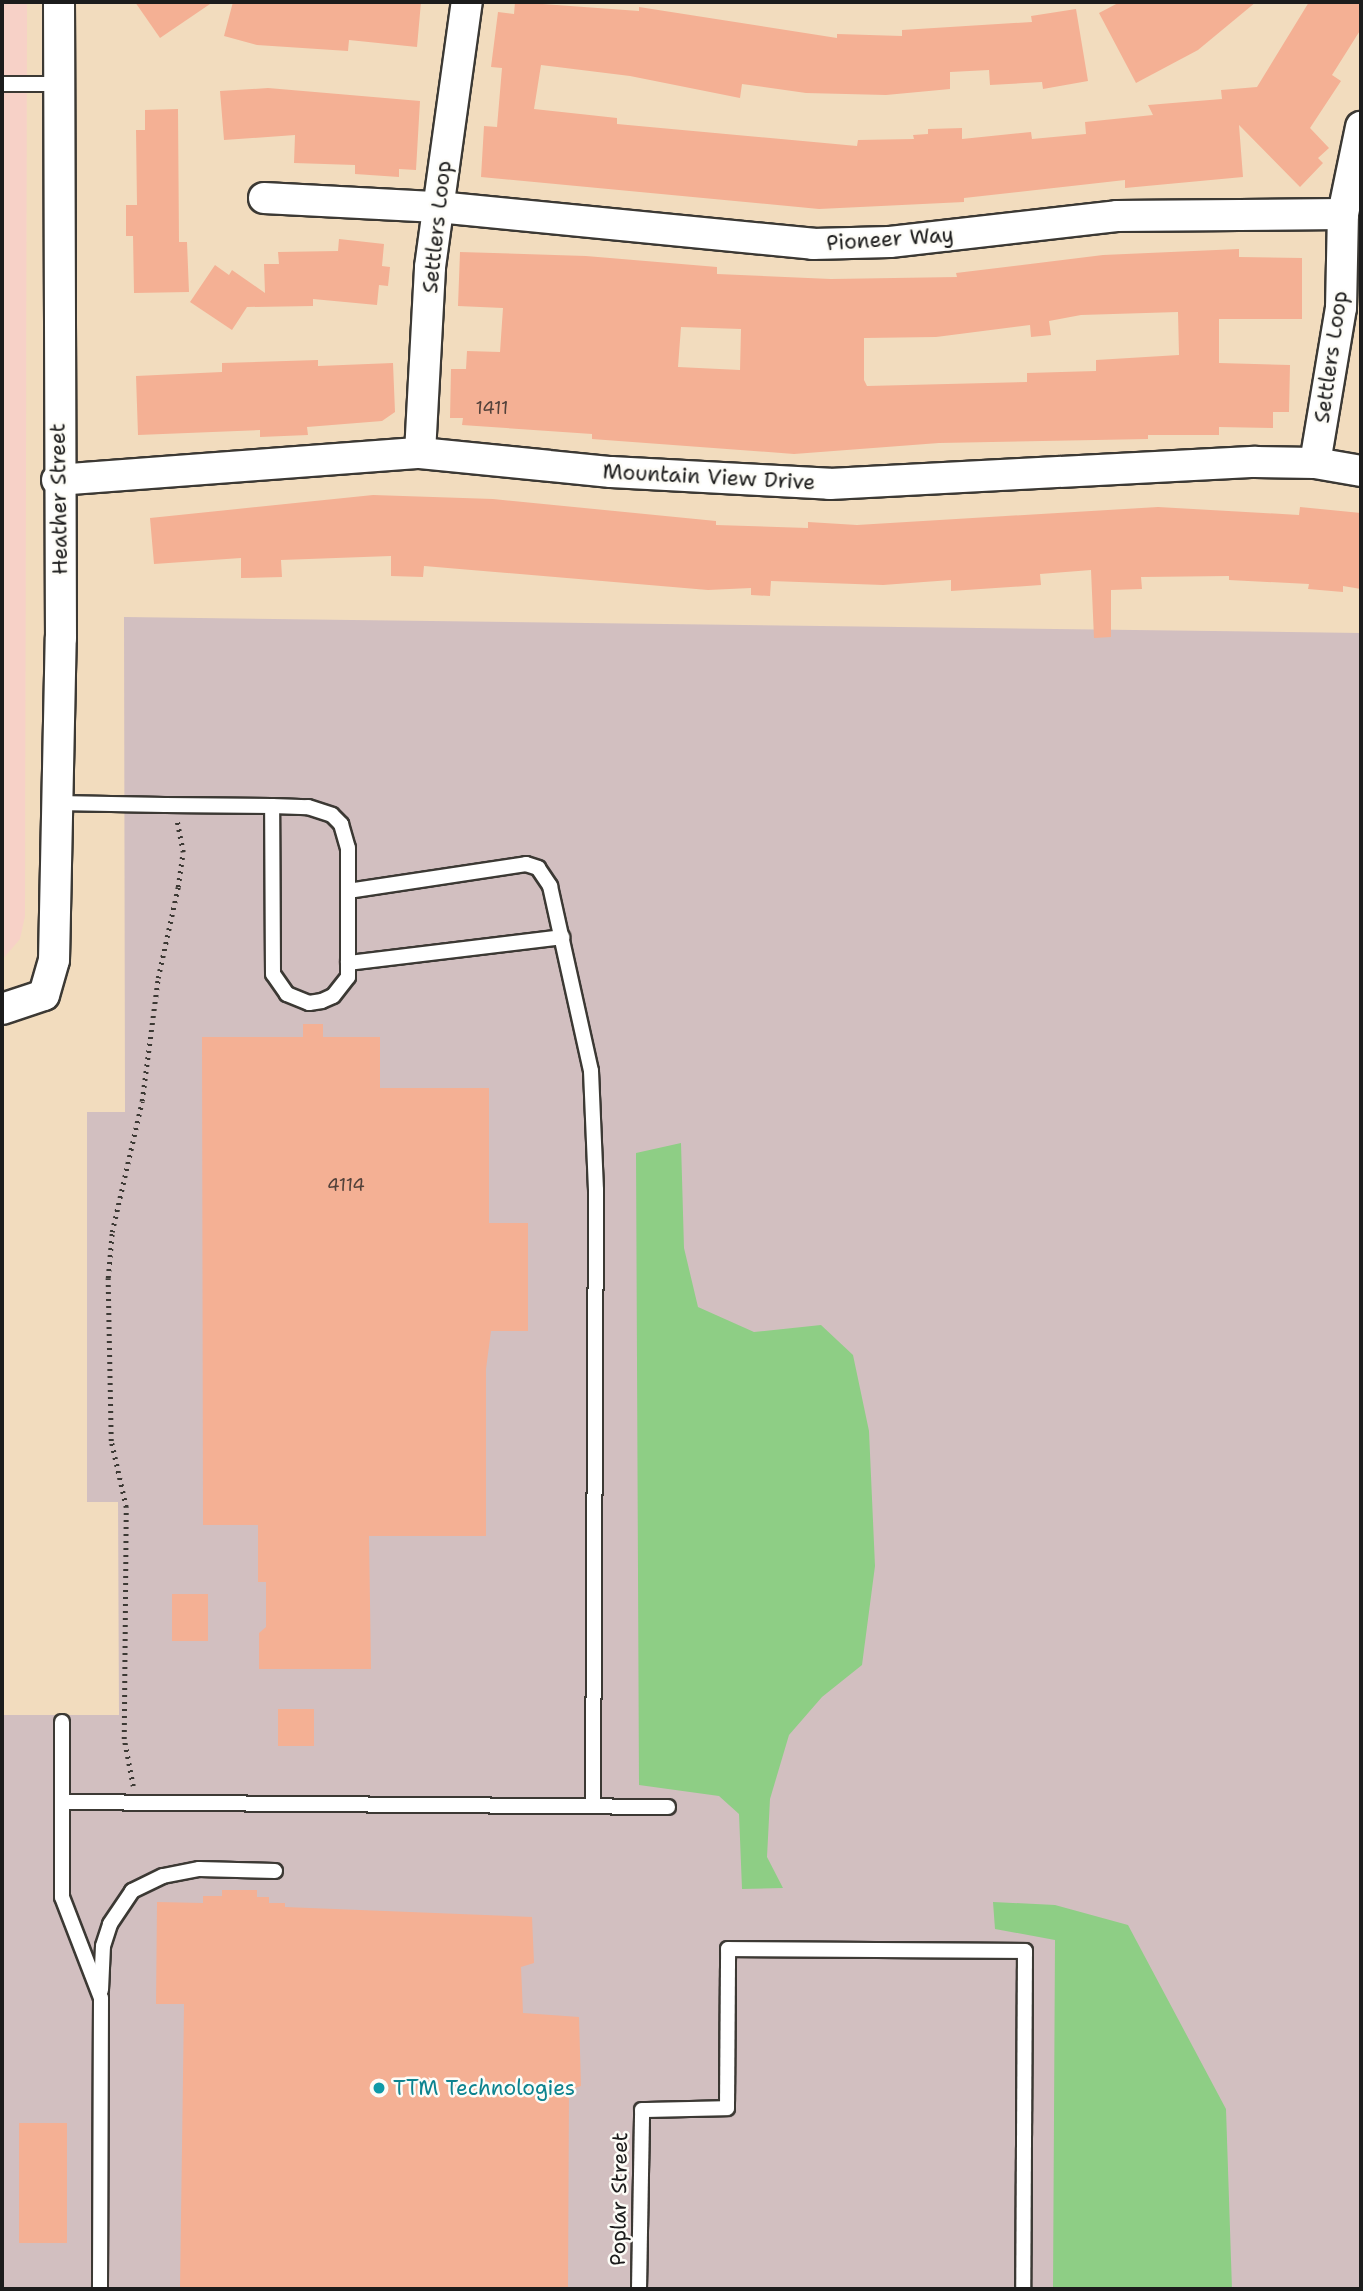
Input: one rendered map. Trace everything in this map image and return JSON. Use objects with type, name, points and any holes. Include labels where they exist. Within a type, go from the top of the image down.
[{"type":"street","name":"Heather Street","points":[[2,1009],[44,995],[54,960],[61,638],[57,480],[59,2]]},
{"type":"street","name":"Settlers Loop","points":[[420,453],[438,207],[467,2]]},
{"type":"street","name":"Settlers Loop","points":[[1315,463],[1341,308],[1343,214],[1361,127]]},
{"type":"street","name":"Pioneer Way","points":[[264,198],[438,207],[813,244],[890,242],[1117,216],[1343,214]]},
{"type":"street","name":"Mountain View Drive","points":[[57,480],[420,453],[611,472],[831,484],[1315,463],[1361,471]]},
{"type":"lane","points":[[2,84],[58,84]]},
{"type":"lane","points":[[57,803],[272,806],[321,809],[341,824],[348,848],[348,963],[342,988],[322,1001],[297,1000],[278,985],[272,961],[272,806]]},
{"type":"lane","points":[[348,891],[527,864],[538,869],[550,886],[591,1071],[596,1190],[593,1806]]},
{"type":"lane","points":[[348,963],[562,937]]},
{"type":"lane","points":[[62,1723],[62,1896],[101,1998]]},
{"type":"lane","points":[[62,1801],[668,1807]]},
{"type":"lane","points":[[100,2289],[101,1998],[103,1946],[110,1924],[132,1891],[163,1876],[199,1870],[275,1871]]},
{"type":"lane","name":"Poplar Street","points":[[639,2289],[642,2110],[727,2108],[728,1948],[1025,1951],[1023,2289]]},
{"type":"path","points":[[152,1802],[133,1786],[126,1766],[126,1507],[111,1441],[108,1291],[112,1232],[142,1101],[158,978],[183,852],[182,832],[165,805]]},
{"type":"shaded area","points":[[2,2],[27,2],[25,916],[20,939],[2,960]]},
{"type":"shaded area","points":[[124,617],[1361,633],[1361,2289],[2,2289],[2,1715],[119,1715],[118,1502],[87,1502],[87,1112],[125,1112]]},
{"type":"green space","points":[[681,1143],[684,1248],[698,1307],[754,1332],[821,1325],[853,1355],[869,1431],[875,1566],[862,1665],[822,1697],[789,1735],[770,1799],[767,1857],[783,1888],[742,1889],[739,1814],[719,1796],[639,1785],[636,1153]]},
{"type":"green space","points":[[993,1902],[1055,1905],[1128,1925],[1226,2109],[1232,2289],[1053,2289],[1055,1940],[995,1929]]},
{"type":"building","points":[[135,2],[213,2],[160,38]]},
{"type":"building","points":[[233,2],[421,2],[417,47],[349,40],[348,51],[257,45],[224,36]]},
{"type":"building","points":[[515,2],[639,11],[639,7],[837,38],[837,34],[902,36],[902,30],[1032,22],[1031,16],[1076,9],[1088,81],[1043,89],[1042,82],[990,85],[989,70],[950,72],[950,89],[886,95],[806,93],[742,84],[740,98],[630,76],[541,65],[534,109],[617,118],[617,124],[857,146],[858,140],[914,139],[913,135],[928,134],[928,129],[962,128],[962,139],[1031,132],[1032,139],[1086,134],[1085,122],[1153,115],[1148,105],[1222,99],[1221,90],[1257,87],[1309,2],[1361,2],[1361,29],[1332,75],[1341,81],[1310,128],[1329,148],[1318,158],[1323,163],[1300,187],[1239,125],[1243,177],[1125,188],[1125,180],[964,198],[964,202],[819,209],[481,177],[484,126],[497,127],[502,68],[491,67],[498,12],[514,14]]},
{"type":"building","points":[[1120,2],[1256,2],[1198,50],[1136,83],[1099,13]]},
{"type":"building","points":[[268,88],[420,101],[416,170],[399,169],[399,177],[355,174],[355,165],[294,163],[295,135],[224,140],[220,91]]},
{"type":"building","points":[[178,109],[179,242],[187,242],[189,292],[134,293],[133,236],[126,236],[126,205],[137,205],[136,130],[145,130],[145,110]]},
{"type":"building","points":[[339,239],[384,244],[382,266],[390,267],[388,286],[379,285],[377,305],[313,299],[313,306],[247,307],[232,330],[190,302],[215,265],[229,275],[232,270],[265,293],[264,264],[279,264],[278,252],[338,251]]},
{"type":"building","points":[[1239,249],[1239,257],[1302,258],[1302,319],[1219,319],[1219,363],[1290,365],[1289,412],[1273,412],[1273,428],[1219,427],[1219,435],[939,443],[794,454],[592,439],[592,434],[462,425],[463,418],[450,418],[451,369],[466,369],[467,351],[500,352],[503,308],[458,306],[460,252],[586,256],[717,267],[717,274],[831,279],[957,277],[956,273],[1103,255]],"holes":[[[1178,312],[1179,355],[1096,360],[1096,371],[1027,373],[1027,382],[867,386],[864,380],[864,338],[936,337],[1030,325],[1031,337],[1051,335],[1049,321],[1081,315]],[[681,327],[741,329],[740,370],[678,367]]]},
{"type":"building","points":[[318,360],[318,366],[393,363],[395,412],[382,421],[307,427],[308,435],[260,437],[260,430],[138,435],[136,376],[222,372],[222,363]]},
{"type":"building","points":[[373,495],[493,499],[716,521],[716,525],[808,528],[808,522],[857,525],[1158,507],[1299,515],[1300,507],[1361,513],[1361,589],[1343,586],[1343,592],[1308,589],[1309,584],[1229,580],[1229,576],[1141,577],[1142,589],[1111,590],[1111,637],[1094,638],[1091,570],[1040,574],[1041,585],[951,591],[951,580],[883,585],[771,581],[770,596],[751,595],[751,588],[708,590],[424,566],[423,577],[391,576],[391,556],[281,560],[282,577],[241,578],[241,558],[154,564],[150,518]]},
{"type":"building","points":[[303,1024],[323,1024],[323,1037],[380,1037],[380,1088],[489,1088],[489,1223],[528,1223],[528,1331],[491,1331],[486,1369],[486,1536],[369,1536],[371,1669],[259,1669],[259,1633],[266,1627],[266,1582],[258,1582],[258,1525],[203,1525],[202,1037],[303,1037]]},
{"type":"building","points":[[172,1594],[208,1594],[208,1641],[172,1641]]},
{"type":"building","points":[[278,1709],[314,1709],[314,1746],[278,1746]]},
{"type":"building","name":"TTM Technologies","points":[[222,1890],[257,1890],[257,1897],[269,1897],[269,1903],[285,1903],[285,1907],[532,1917],[534,1963],[521,1967],[523,2013],[579,2017],[581,2086],[569,2090],[568,2289],[180,2289],[184,2004],[156,2004],[157,1902],[203,1903],[203,1896],[222,1896]]},
{"type":"building","points":[[19,2123],[67,2123],[67,2243],[19,2243]]},
{"type":"place","name":"TTM Technologies","points":[[379,2088]]}]
